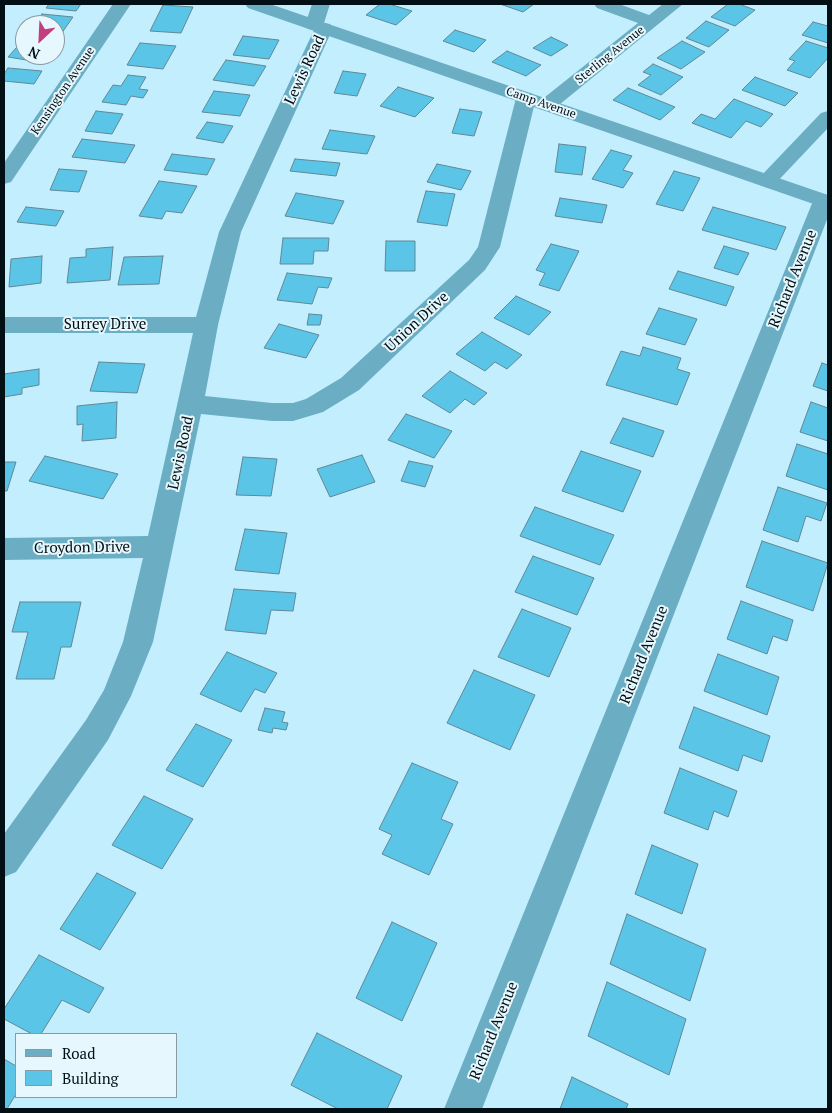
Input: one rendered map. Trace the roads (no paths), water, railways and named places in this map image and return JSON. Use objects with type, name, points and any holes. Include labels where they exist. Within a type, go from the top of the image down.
[{"type":"street","name":"Kensington Avenue","points":[[4,178],[122,4]]},
{"type":"street","name":"Camp Avenue","points":[[254,4],[320,19],[536,102],[826,201]]},
{"type":"street","points":[[603,4],[651,22]]},
{"type":"street","name":"Sterling Avenue","points":[[536,102],[674,4]]},
{"type":"street","name":"Lewis Road","points":[[4,861],[97,730],[116,696],[138,642],[191,404],[206,325],[230,232],[320,19]]},
{"type":"street","name":"Union Drive","points":[[191,404],[272,412],[293,412],[314,406],[350,384],[477,265],[489,247],[536,102]]},
{"type":"street","points":[[767,181],[828,117]]},
{"type":"street","name":"Richard Avenue","points":[[463,1109],[826,201]]},
{"type":"street","name":"Surrey Drive","points":[[4,325],[206,325]]},
{"type":"street","name":"Croydon Drive","points":[[4,549],[160,547]]}]
